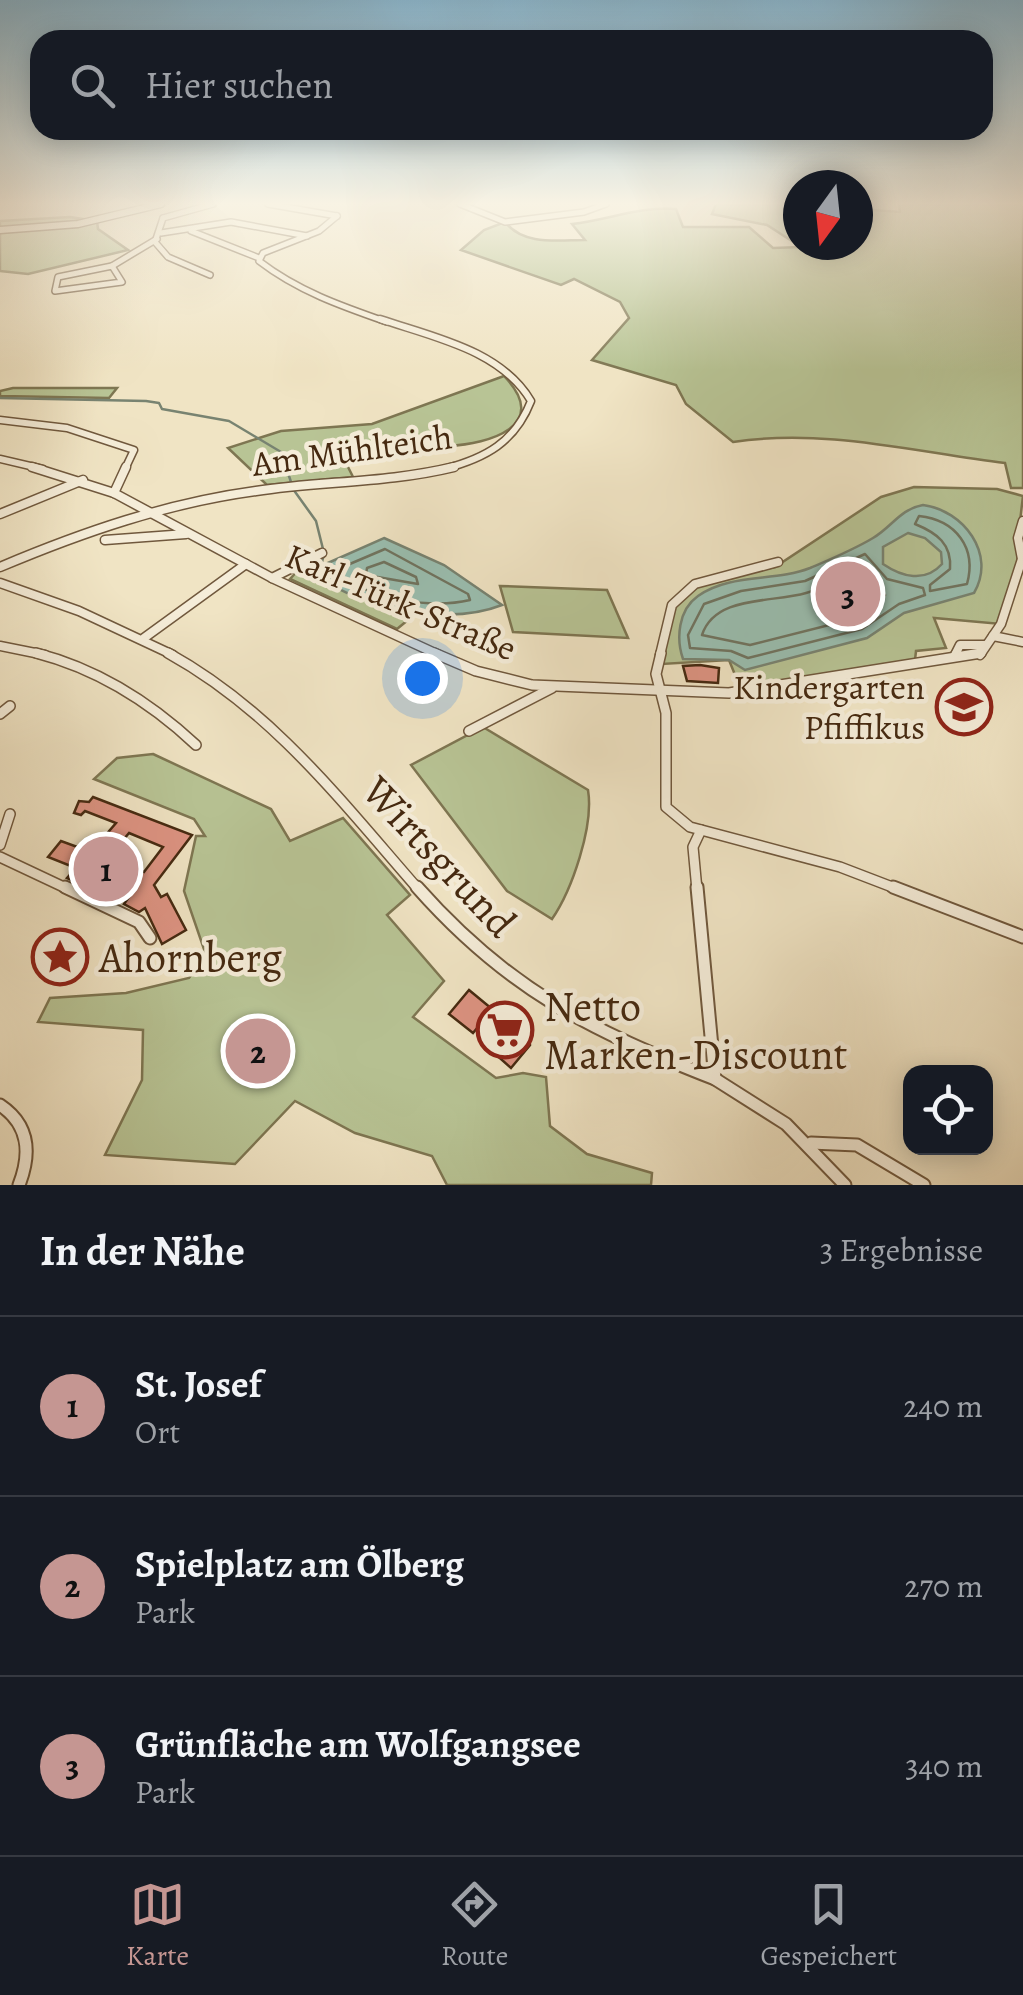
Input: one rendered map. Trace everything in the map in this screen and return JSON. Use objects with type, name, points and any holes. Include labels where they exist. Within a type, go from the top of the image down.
[{"type":"street","points":[[112,266],[122,282],[56,290],[58,277],[112,266],[122,259]]},
{"type":"street","points":[[173,259],[210,276]]},
{"type":"street","name":"Am Mühlteich","points":[[0,567],[147,513],[250,492],[410,476],[463,465],[500,446],[528,416],[530,395],[524,382],[502,364],[342,308],[274,274],[260,259]]},
{"type":"street","points":[[0,420],[67,428],[134,450],[114,493]]},
{"type":"street","name":"Karl-Türk-Straße","points":[[0,459],[83,480],[114,493],[272,578],[464,667],[552,688],[729,694],[956,656],[980,656],[1007,608],[1023,558],[1018,538],[1023,521]]},
{"type":"street","points":[[0,514],[83,480]]},
{"type":"street","points":[[105,540],[191,534]]},
{"type":"street","points":[[272,578],[322,552]]},
{"type":"street","points":[[778,562],[695,584],[680,594],[663,632],[656,674],[666,713],[666,807],[679,822],[840,866],[1023,937]]},
{"type":"street","points":[[144,638],[246,564]]},
{"type":"street","name":"Wirtsgrund","points":[[0,582],[144,638],[229,689],[289,741],[458,930],[528,992],[612,1039],[715,1079],[772,1111],[811,1143],[845,1185]]},
{"type":"street","points":[[992,636],[1023,642]]},
{"type":"street","points":[[0,646],[62,656],[142,700],[196,744]]},
{"type":"street","points":[[511,681],[514,706]]},
{"type":"street","points":[[469,731],[552,688]]},
{"type":"street","points":[[0,714],[10,706]]},
{"type":"street","points":[[0,845],[10,814]]},
{"type":"street","points":[[701,830],[693,847],[715,1079]]},
{"type":"street","points":[[0,857],[138,922],[150,938]]},
{"type":"street","points":[[0,1105],[21,1122],[26,1136],[28,1154],[19,1185]]},
{"type":"street","points":[[811,1143],[839,1139],[853,1142],[924,1185]]},
{"type":"shaded area","points":[[0,259],[89,259],[28,274],[0,271]]},
{"type":"shaded area","points":[[488,259],[1023,259],[1023,488],[1011,488],[1005,463],[835,440],[767,438],[733,442],[686,404],[676,385],[592,360],[629,318],[620,302],[574,279],[561,285]]},
{"type":"shaded area","points":[[504,376],[517,393],[521,408],[518,420],[509,429],[464,444],[448,446],[432,434],[410,443],[354,453],[344,459],[353,477],[267,485],[228,448],[281,431],[372,424]]},
{"type":"shaded area","points":[[117,388],[109,398],[0,396],[0,391]]},
{"type":"shaded area","points":[[914,487],[997,489],[1023,496],[1018,538],[1022,559],[1001,624],[934,618],[946,648],[916,651],[915,660],[742,692],[729,660],[662,664],[673,609],[701,583],[775,567],[881,497]]},
{"type":"shaded area","points":[[302,566],[321,566],[317,576],[386,605],[420,610],[397,629],[290,579]]},
{"type":"shaded area","points":[[500,586],[607,590],[628,638],[513,632]]},
{"type":"shaded area","points":[[483,727],[588,790],[588,821],[580,857],[552,919],[507,891],[411,765]]},
{"type":"shaded area","points":[[153,754],[271,809],[290,841],[343,818],[410,895],[387,915],[444,981],[413,1017],[496,1078],[523,1073],[546,1077],[550,1126],[587,1154],[652,1173],[651,1185],[447,1185],[432,1156],[355,1133],[295,1101],[235,1164],[105,1155],[142,1080],[143,1030],[38,1022],[50,998],[126,993],[189,978],[206,955],[184,891],[196,836],[205,836],[194,819],[94,779],[117,758]]},
{"type":"water","points":[[923,505],[951,515],[972,536],[981,564],[974,593],[904,613],[867,638],[745,670],[729,660],[683,659],[680,625],[686,609],[698,596],[724,584],[810,568],[873,538]],"holes":[[[908,533],[925,538],[941,552],[942,564],[935,570],[913,576],[883,564],[883,547]]]},
{"type":"water","points":[[384,538],[444,565],[502,605],[457,614],[407,611],[358,597],[317,576],[321,566]]},
{"type":"building","points":[[683,666],[719,668],[718,683],[687,681]]},
{"type":"building","points":[[93,797],[192,835],[154,885],[161,897],[167,894],[186,930],[162,944],[145,908],[139,912],[124,904],[131,894],[101,881],[94,890],[67,878],[76,868],[48,857],[61,841],[91,852],[116,823],[85,811],[81,815],[74,813],[79,801],[89,802]],"holes":[[[129,833],[163,847],[144,872],[109,857]]]},
{"type":"building","name":"Netto Marken-Discount","points":[[469,990],[492,1009],[497,1003],[511,1015],[527,1014],[530,1045],[511,1068],[492,1051],[498,1043],[478,1027],[473,1033],[449,1014]]},
{"type":"waterway","points":[[0,398],[146,401],[159,403],[162,409],[229,421],[281,452],[291,482]]},
{"type":"waterway","points":[[293,489],[316,521],[323,549]]},
{"type":"waterway","points":[[321,566],[324,554]]},
{"type":"place","name":"Grünfläche am Wolfgangsee","points":[[848,594]]},
{"type":"place","name":"Kindergarten Pfiffikus","points":[[964,707]]},
{"type":"place","name":"St. Josef","points":[[106,869]]},
{"type":"place","name":"Ahornberg","points":[[60,957]]},
{"type":"place","name":"Netto Marken-Discount","points":[[505,1030]]},
{"type":"place","name":"Spielplatz am Ölberg","points":[[258,1051]]}]
